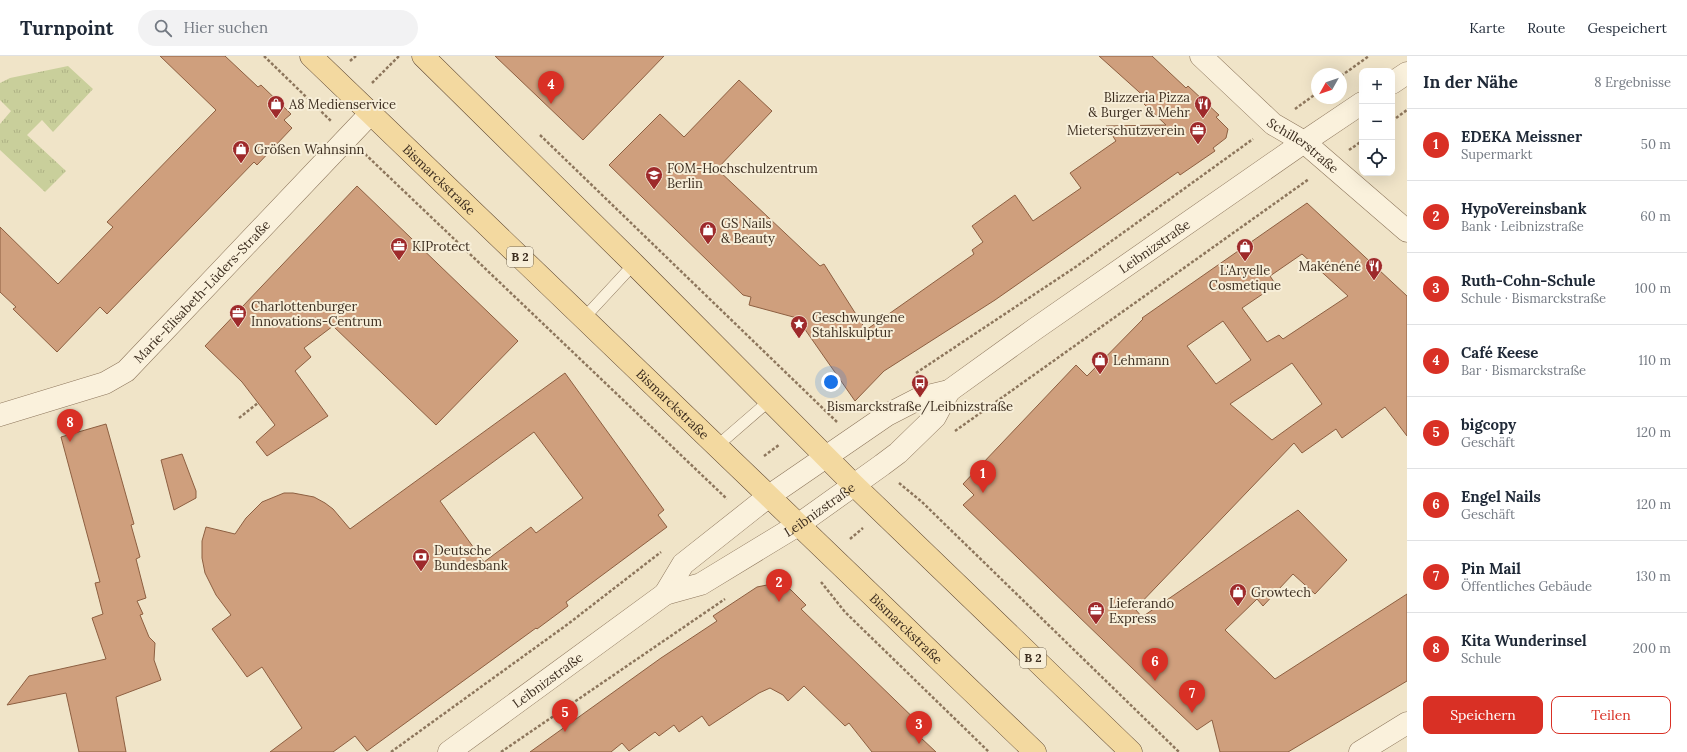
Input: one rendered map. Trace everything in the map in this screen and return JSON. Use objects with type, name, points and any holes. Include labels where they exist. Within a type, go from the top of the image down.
[{"type":"main road","name":"Bismarckstraße","points":[[311,56],[1035,752]]},
{"type":"main road","name":"B 2","points":[[423,56],[634,264],[854,485],[1131,752]]},
{"type":"street","name":"Schillerstraße","points":[[1202,56],[1273,124],[1304,142],[1407,231]]},
{"type":"street","points":[[1395,81],[1407,73]]},
{"type":"street","name":"Leibnizstraße","points":[[665,594],[683,564],[744,514],[769,496],[887,415],[920,398],[948,391],[1035,329],[1361,104]]},
{"type":"street","name":"Marie-Elisabeth-Lüders-Straße","points":[[0,415],[105,383],[126,371],[363,107]]},
{"type":"street","name":"Leibnizstraße","points":[[449,752],[665,594],[701,584],[798,525],[854,485],[898,453],[930,423],[935,417],[948,391]]},
{"type":"street","points":[[1360,752],[1407,723]]},
{"type":"lane","points":[[584,318],[634,264]]},
{"type":"lane","points":[[718,446],[769,401]]},
{"type":"path","points":[[264,56],[311,101]]},
{"type":"path","points":[[363,107],[398,56]]},
{"type":"path","points":[[1347,72],[1369,56]]},
{"type":"path","points":[[915,374],[1076,266],[1311,97]]},
{"type":"path","points":[[1395,119],[1407,110]]},
{"type":"path","points":[[535,130],[819,404]]},
{"type":"path","points":[[373,162],[709,482]]},
{"type":"path","points":[[950,435],[1330,163]]},
{"type":"path","points":[[240,418],[258,403]]},
{"type":"path","points":[[764,456],[779,445]]},
{"type":"path","points":[[922,502],[1179,752]]},
{"type":"path","points":[[850,539],[863,528]]},
{"type":"path","points":[[391,752],[568,624],[664,550]]},
{"type":"path","points":[[820,580],[845,612],[989,752]]},
{"type":"path","points":[[501,752],[726,599]]},
{"type":"green space","points":[[68,66],[93,89],[53,132],[42,120],[27,135],[66,171],[45,192],[0,150],[0,124],[11,111],[0,100],[0,83],[10,78]]},
{"type":"building","points":[[160,56],[225,56],[258,87],[261,85],[291,114],[284,120],[292,128],[257,165],[254,162],[107,314],[100,307],[57,352],[13,309],[16,307],[0,292],[0,227],[58,284],[113,227],[107,222],[216,110]]},
{"type":"building","points":[[495,56],[664,56],[583,140]]},
{"type":"building","points":[[1099,56],[1152,56],[1186,88],[1188,86],[1219,115],[1216,117],[1228,129],[1226,138],[1213,148],[1215,151],[1180,175],[1178,172],[995,300],[884,371],[855,401],[797,318],[749,305],[751,297],[743,295],[609,165],[660,114],[684,137],[739,80],[772,111],[717,169],[820,266],[824,264],[866,330],[974,254],[972,250],[983,242],[972,226],[1015,195],[1033,221],[1081,188],[1070,173],[1116,141],[1106,126],[1166,125],[1144,104],[1148,100]]},
{"type":"building","points":[[357,186],[518,341],[436,425],[333,326],[304,348],[311,357],[295,371],[328,416],[267,456],[256,442],[275,425],[242,382],[205,346]]},
{"type":"building","points":[[1307,203],[1407,296],[1407,436],[1385,407],[1342,438],[1336,429],[1302,453],[1294,443],[1135,609],[1142,617],[1298,510],[1347,560],[1315,594],[1293,574],[1263,606],[1257,599],[1225,630],[1275,679],[1407,594],[1407,681],[1288,752],[1220,752],[1212,720],[1197,730],[963,505],[974,495],[963,484],[1076,365],[1087,376],[1143,319],[1142,318]],"holes":[[[1302,254],[1348,296],[1283,339],[1279,335],[1267,342],[1242,308],[1276,285],[1270,276]],[[1223,321],[1251,360],[1216,384],[1187,346]],[[1292,363],[1322,404],[1272,440],[1230,404]]]},
{"type":"building","points":[[565,373],[664,510],[658,515],[667,527],[566,602],[568,606],[367,751],[355,736],[333,752],[270,752],[302,728],[262,667],[247,677],[212,629],[231,615],[216,595],[205,573],[202,558],[202,541],[206,527],[235,534],[246,518],[262,502],[284,493],[293,493],[314,497],[325,503],[333,509],[350,529]],"holes":[[[534,432],[583,498],[536,533],[531,527],[484,562],[440,501]]]},
{"type":"building","points":[[106,424],[134,524],[131,525],[140,557],[136,559],[146,598],[137,601],[143,614],[140,615],[149,637],[155,643],[154,660],[161,680],[116,697],[126,752],[79,752],[66,693],[7,705],[29,676],[106,659],[92,618],[103,614],[95,583],[100,582],[61,437]]},
{"type":"building","points":[[182,454],[196,491],[196,498],[174,510],[161,460]]},
{"type":"building","points":[[772,584],[784,586],[791,590],[806,605],[801,609],[927,731],[920,737],[936,752],[872,752],[849,723],[845,726],[804,686],[788,701],[783,695],[770,688],[759,693],[709,726],[702,716],[679,732],[674,725],[659,736],[655,732],[629,751],[622,743],[611,752],[530,752],[661,658],[717,621],[713,616],[757,587]]},
{"type":"place","name":"Café Keese","points":[[551,104]]},
{"type":"place","name":"A8 Medienservice","points":[[276,119]]},
{"type":"place","name":"Blizzeria Pizza & Burger & Mehr","points":[[1203,119]]},
{"type":"place","name":"Mieterschutzverein","points":[[1198,145]]},
{"type":"place","name":"Größen Wahnsinn","points":[[241,164]]},
{"type":"place","name":"FOM-Hochschulzentrum Berlin","points":[[654,190]]},
{"type":"place","name":"GS Nails & Beauty","points":[[708,245]]},
{"type":"place","name":"KIProtect","points":[[399,261]]},
{"type":"place","name":"L'Aryelle Cosmetique","points":[[1245,262]]},
{"type":"place","name":"Makénéné","points":[[1374,281]]},
{"type":"place","name":"Charlottenburger Innovations-Centrum","points":[[238,328]]},
{"type":"place","name":"Geschwungene Stahlskulptur","points":[[799,339]]},
{"type":"place","name":"Lehmann","points":[[1100,375]]},
{"type":"place","name":"Bismarckstraße/Leibnizstraße","points":[[920,398]]},
{"type":"place","name":"Kita Wunderinsel","points":[[70,442]]},
{"type":"place","name":"EDEKA Meissner","points":[[983,493]]},
{"type":"place","name":"Deutsche Bundesbank","points":[[421,572]]},
{"type":"place","name":"HypoVereinsbank","points":[[779,602]]},
{"type":"place","name":"Growtech","points":[[1238,607]]},
{"type":"place","name":"Lieferando Express","points":[[1096,625]]},
{"type":"place","name":"Engel Nails","points":[[1155,681]]},
{"type":"place","name":"Pin Mail","points":[[1192,713]]},
{"type":"place","name":"bigcopy","points":[[565,732]]},
{"type":"place","name":"Ruth-Cohn-Schule","points":[[919,744]]}]
